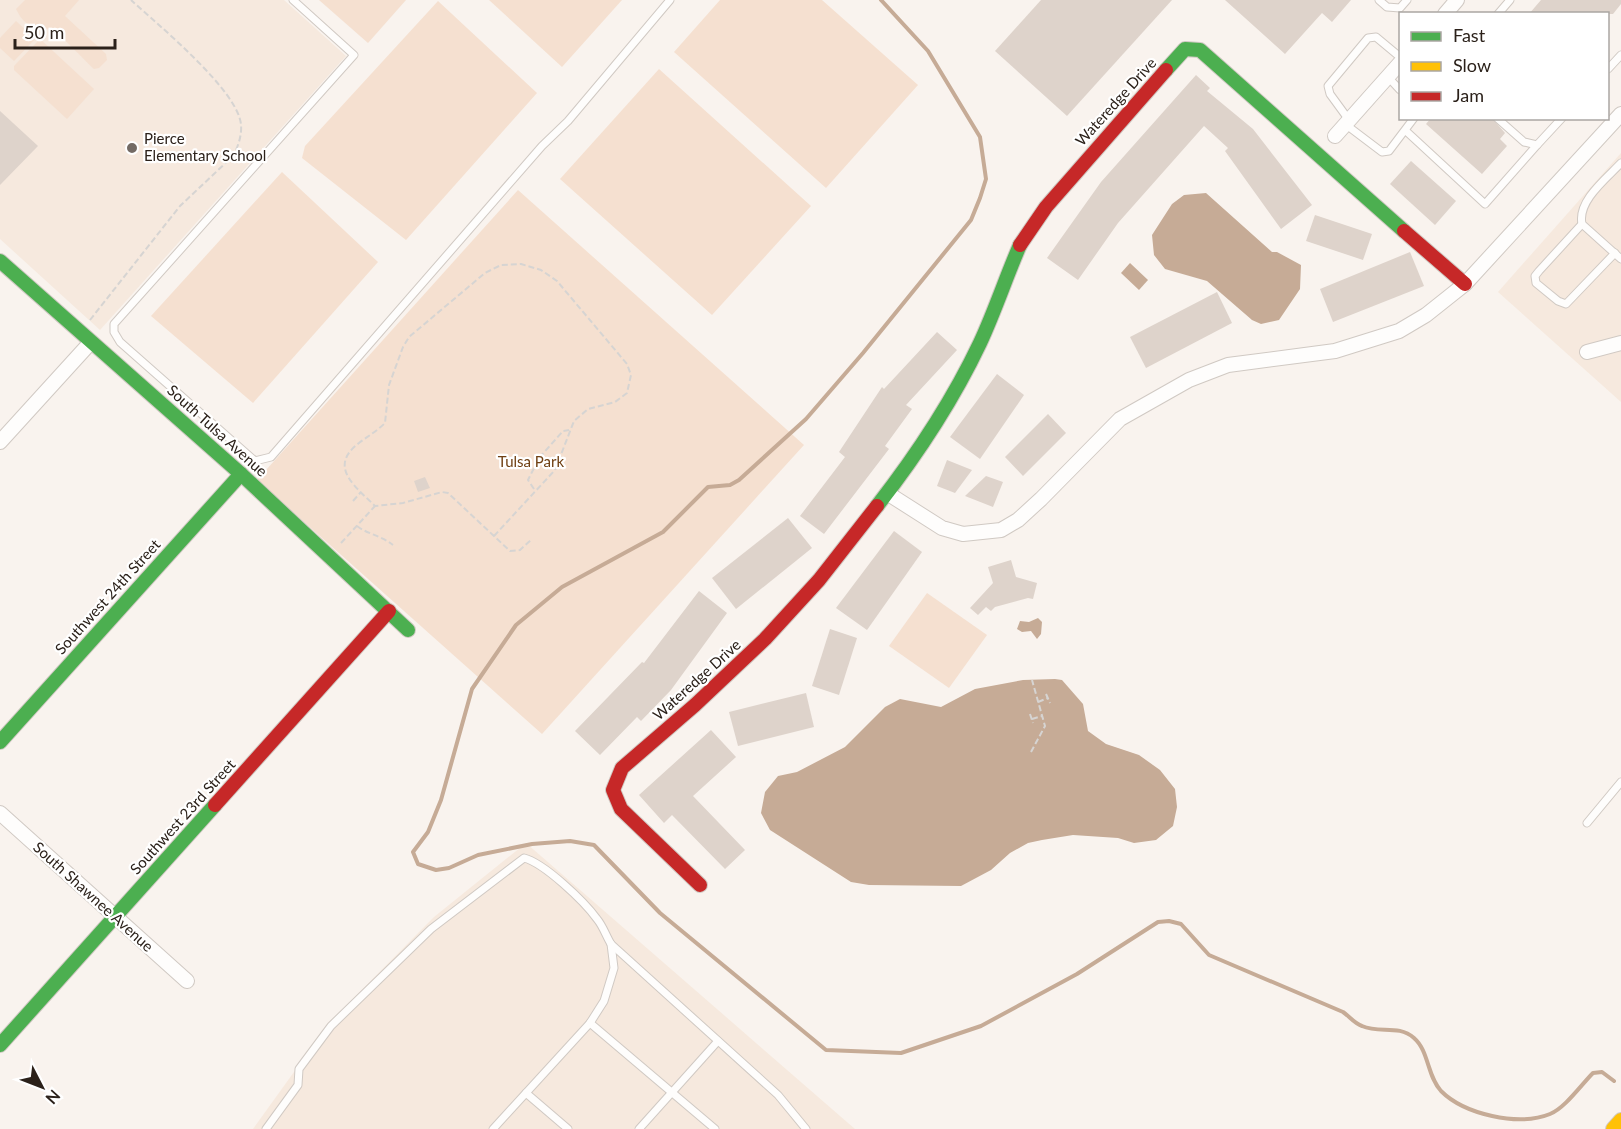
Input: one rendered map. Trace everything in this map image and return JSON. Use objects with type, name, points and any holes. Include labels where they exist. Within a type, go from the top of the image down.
[{"type":"street","points":[[1447,12],[1457,0]]},
{"type":"street","name":"Wateredge Drive","points":[[700,885],[621,809],[613,790],[622,768],[696,705],[765,639],[819,580],[887,493],[943,410],[975,352],[1021,242],[1046,207],[1185,49],[1200,50],[1465,284]]},
{"type":"street","points":[[1335,136],[1399,65]]},
{"type":"street","points":[[887,493],[942,528],[963,534],[1001,530],[1018,520],[1041,499],[1120,419],[1189,380],[1228,364],[1335,351],[1399,331],[1426,315],[1465,284],[1621,114]]},
{"type":"street","name":"South Tulsa Avenue","points":[[0,261],[241,474],[408,630]]},
{"type":"street","points":[[0,442],[91,342]]},
{"type":"street","points":[[1587,352],[1621,343]]},
{"type":"street","name":"Southwest 24th Street","points":[[0,742],[241,474]]},
{"type":"street","name":"Southwest 23rd Street","points":[[0,1045],[389,611]]},
{"type":"street","name":"South Shawnee Avenue","points":[[0,813],[187,981]]},
{"type":"street","points":[[1613,1129],[1621,1120]]},
{"type":"lane","points":[[293,0],[354,55],[114,324],[114,332],[120,342],[255,461],[271,457],[542,146],[568,121],[670,0]]},
{"type":"lane","points":[[1379,0],[1387,7],[1400,8],[1404,12]]},
{"type":"lane","points":[[1400,8],[1407,0]]},
{"type":"lane","points":[[1500,12],[1510,0]]},
{"type":"lane","points":[[1399,55],[1376,37],[1368,38],[1328,86],[1330,94],[1347,122],[1382,152],[1389,152],[1413,120]]},
{"type":"lane","points":[[1609,68],[1621,55]]},
{"type":"lane","points":[[1388,77],[1399,88]]},
{"type":"lane","points":[[1499,120],[1524,142],[1537,146]]},
{"type":"lane","points":[[1406,131],[1485,204],[1560,120]]},
{"type":"lane","points":[[1615,253],[1566,304],[1558,301],[1536,283],[1539,271],[1582,224],[1582,211],[1585,204],[1621,163]]},
{"type":"lane","points":[[1582,224],[1621,259]]},
{"type":"lane","points":[[1587,823],[1621,782]]},
{"type":"lane","points":[[266,1129],[297,1085],[299,1069],[331,1026],[431,929],[518,860],[524,858],[532,860],[572,894],[597,919],[611,944],[778,1095],[802,1128]]},
{"type":"lane","points":[[493,1129],[590,1023],[604,1001],[614,968],[611,944]]},
{"type":"lane","points":[[590,1023],[715,1129]]},
{"type":"lane","points":[[639,1129],[718,1041]]},
{"type":"lane","points":[[526,1093],[568,1129]]},
{"type":"path","points":[[80,332],[180,206],[233,156],[238,146],[241,124],[235,105],[207,72],[131,0]]},
{"type":"path","points":[[375,506],[346,475],[345,464],[351,450],[385,423],[389,385],[403,346],[423,324],[485,273],[501,265],[532,266],[557,281],[627,364],[631,383],[624,397],[583,412],[569,430],[555,470],[494,536]]},
{"type":"path","points":[[535,489],[528,480],[534,466],[563,431],[569,430]]},
{"type":"path","points":[[352,501],[361,492]]},
{"type":"path","points":[[341,543],[375,506],[403,503],[442,492],[448,493],[512,552],[520,550],[531,540]]},
{"type":"path","points":[[357,526],[364,531],[378,534],[393,544]]},
{"type":"path","points":[[1031,752],[1045,726],[1032,680]]},
{"type":"path","points":[[1047,694],[1050,703]]},
{"type":"path","points":[[1038,702],[1048,698]]},
{"type":"path","points":[[1030,714],[1033,723]]},
{"type":"path","points":[[1032,719],[1042,716]]},
{"type":"shaded area","name":"Pierce Elementary School","points":[[0,0],[284,0],[346,56],[100,330],[0,239]]},
{"type":"shaded area","points":[[1621,153],[1621,402],[1498,292]]},
{"type":"shaded area","points":[[1206,193],[1272,252],[1277,252],[1301,265],[1300,289],[1279,320],[1261,324],[1252,320],[1207,281],[1165,269],[1154,255],[1152,235],[1172,204],[1184,195]]},
{"type":"shaded area","points":[[1130,263],[1148,280],[1139,290],[1121,273]]},
{"type":"shaded area","points":[[1038,618],[1042,622],[1041,634],[1037,639],[1031,631],[1022,632],[1017,629],[1020,621],[1029,622]]},
{"type":"shaded area","points":[[1023,680],[1062,680],[1083,704],[1088,731],[1106,744],[1139,755],[1160,770],[1175,789],[1177,807],[1173,826],[1156,840],[1134,843],[1118,838],[1073,835],[1028,843],[1010,853],[991,870],[961,886],[869,885],[851,882],[770,830],[761,813],[765,792],[778,776],[797,772],[845,747],[885,707],[900,699],[941,707],[975,689]]},
{"type":"shaded area","points":[[526,843],[855,1129],[253,1129],[330,1022],[434,917]]},
{"type":"green space","points":[[25,0],[79,0],[65,16],[106,54],[107,60],[99,68],[94,69],[56,33],[27,23],[16,9]]},
{"type":"green space","points":[[319,0],[406,0],[368,43]]},
{"type":"green space","points":[[489,0],[622,0],[562,67]]},
{"type":"green space","points":[[720,0],[822,0],[918,85],[826,188],[674,52]]},
{"type":"green space","points":[[438,1],[537,93],[406,240],[302,158],[305,146]]},
{"type":"green space","points":[[16,21],[35,39],[14,61],[0,48],[0,38]]},
{"type":"green space","points":[[40,39],[94,89],[67,119],[14,70],[14,66]]},
{"type":"green space","points":[[659,69],[811,206],[712,315],[560,179]]},
{"type":"green space","points":[[282,172],[378,262],[253,403],[151,316]]},
{"type":"green space","name":"Tulsa Park","points":[[518,190],[804,445],[542,734],[257,480]]},
{"type":"green space","points":[[927,593],[987,635],[949,688],[889,646]]},
{"type":"building","points":[[1041,0],[1172,0],[1067,116],[995,51]]},
{"type":"building","points":[[1225,0],[1351,0],[1332,22],[1322,13],[1285,54]]},
{"type":"building","points":[[1541,0],[1621,0],[1621,4],[1613,14],[1609,12],[1531,12]]},
{"type":"building","points":[[1196,75],[1210,88],[1207,91],[1253,129],[1312,205],[1281,229],[1225,151],[1228,148],[1204,126],[1118,223],[1078,280],[1047,258],[1101,182]]},
{"type":"building","points":[[0,111],[38,146],[0,185]]},
{"type":"building","points":[[1429,120],[1494,120],[1505,133],[1500,139],[1507,146],[1482,174],[1426,124]]},
{"type":"building","points":[[1411,161],[1456,201],[1435,225],[1390,184]]},
{"type":"building","points":[[1315,215],[1372,234],[1363,260],[1306,241]]},
{"type":"building","points":[[1410,252],[1424,286],[1333,322],[1320,289]]},
{"type":"building","points":[[1217,292],[1232,323],[1146,368],[1130,337]]},
{"type":"building","points":[[937,332],[957,350],[906,405],[912,409],[885,446],[889,449],[824,534],[800,516],[845,457],[839,452],[882,387],[884,389]]},
{"type":"building","points":[[997,374],[1024,395],[980,459],[950,437]]},
{"type":"building","points":[[1048,414],[1066,433],[1023,476],[1005,457]]},
{"type":"building","points":[[947,460],[972,470],[955,493],[937,486]]},
{"type":"building","points":[[986,476],[1003,482],[993,507],[965,496]]},
{"type":"building","points":[[425,477],[430,488],[418,492],[414,481]]},
{"type":"building","points":[[788,518],[812,548],[736,609],[712,578]]},
{"type":"building","points":[[894,531],[922,552],[867,630],[836,608]]},
{"type":"building","points":[[1011,560],[1016,577],[1037,583],[1033,599],[1028,598],[995,607],[991,611],[986,607],[978,615],[970,608],[993,583],[988,567]]},
{"type":"building","points":[[699,591],[727,613],[671,690],[641,721],[637,717],[600,755],[575,731],[642,662],[644,663]]},
{"type":"building","points":[[830,629],[857,638],[839,695],[812,686]]},
{"type":"building","points":[[806,693],[814,727],[738,746],[729,712]]},
{"type":"building","points":[[711,730],[736,757],[693,796],[745,850],[725,869],[672,815],[664,823],[639,795]]},
{"type":"waterway","points":[[881,0],[928,51],[980,137],[986,179],[971,220],[806,419],[739,480],[730,485],[708,487],[663,532],[562,587],[516,625],[472,689],[441,800],[428,832],[413,852],[418,864],[436,870],[449,868],[478,855],[532,844],[570,841],[594,845],[660,913],[826,1050],[901,1053],[981,1026],[1077,974],[1158,922],[1169,921],[1181,924],[1209,955],[1343,1012],[1359,1025],[1402,1031],[1408,1034],[1419,1043],[1436,1085],[1441,1091],[1451,1099],[1477,1112],[1508,1118],[1537,1118],[1561,1107],[1593,1073],[1602,1072],[1614,1081]]},
{"type":"traffic: fast","points":[[1166,70],[1185,49],[1200,50],[1404,231]]},
{"type":"traffic: fast","points":[[877,506],[920,447],[958,385],[985,331],[1020,245]]},
{"type":"traffic: fast","points":[[0,261],[241,474],[408,630]]},
{"type":"traffic: fast","points":[[0,742],[241,474]]},
{"type":"traffic: fast","points":[[0,1045],[215,805]]},
{"type":"traffic: slow","points":[[1613,1129],[1621,1120]]},
{"type":"traffic: jam","points":[[1020,245],[1046,207],[1166,70]]},
{"type":"traffic: jam","points":[[1404,231],[1465,284]]},
{"type":"traffic: jam","points":[[700,885],[621,809],[613,790],[622,768],[695,705],[765,639],[819,580],[877,506]]},
{"type":"traffic: jam","points":[[215,805],[389,611]]},
{"type":"place","name":"Pierce Elementary School","points":[[132,148]]}]
